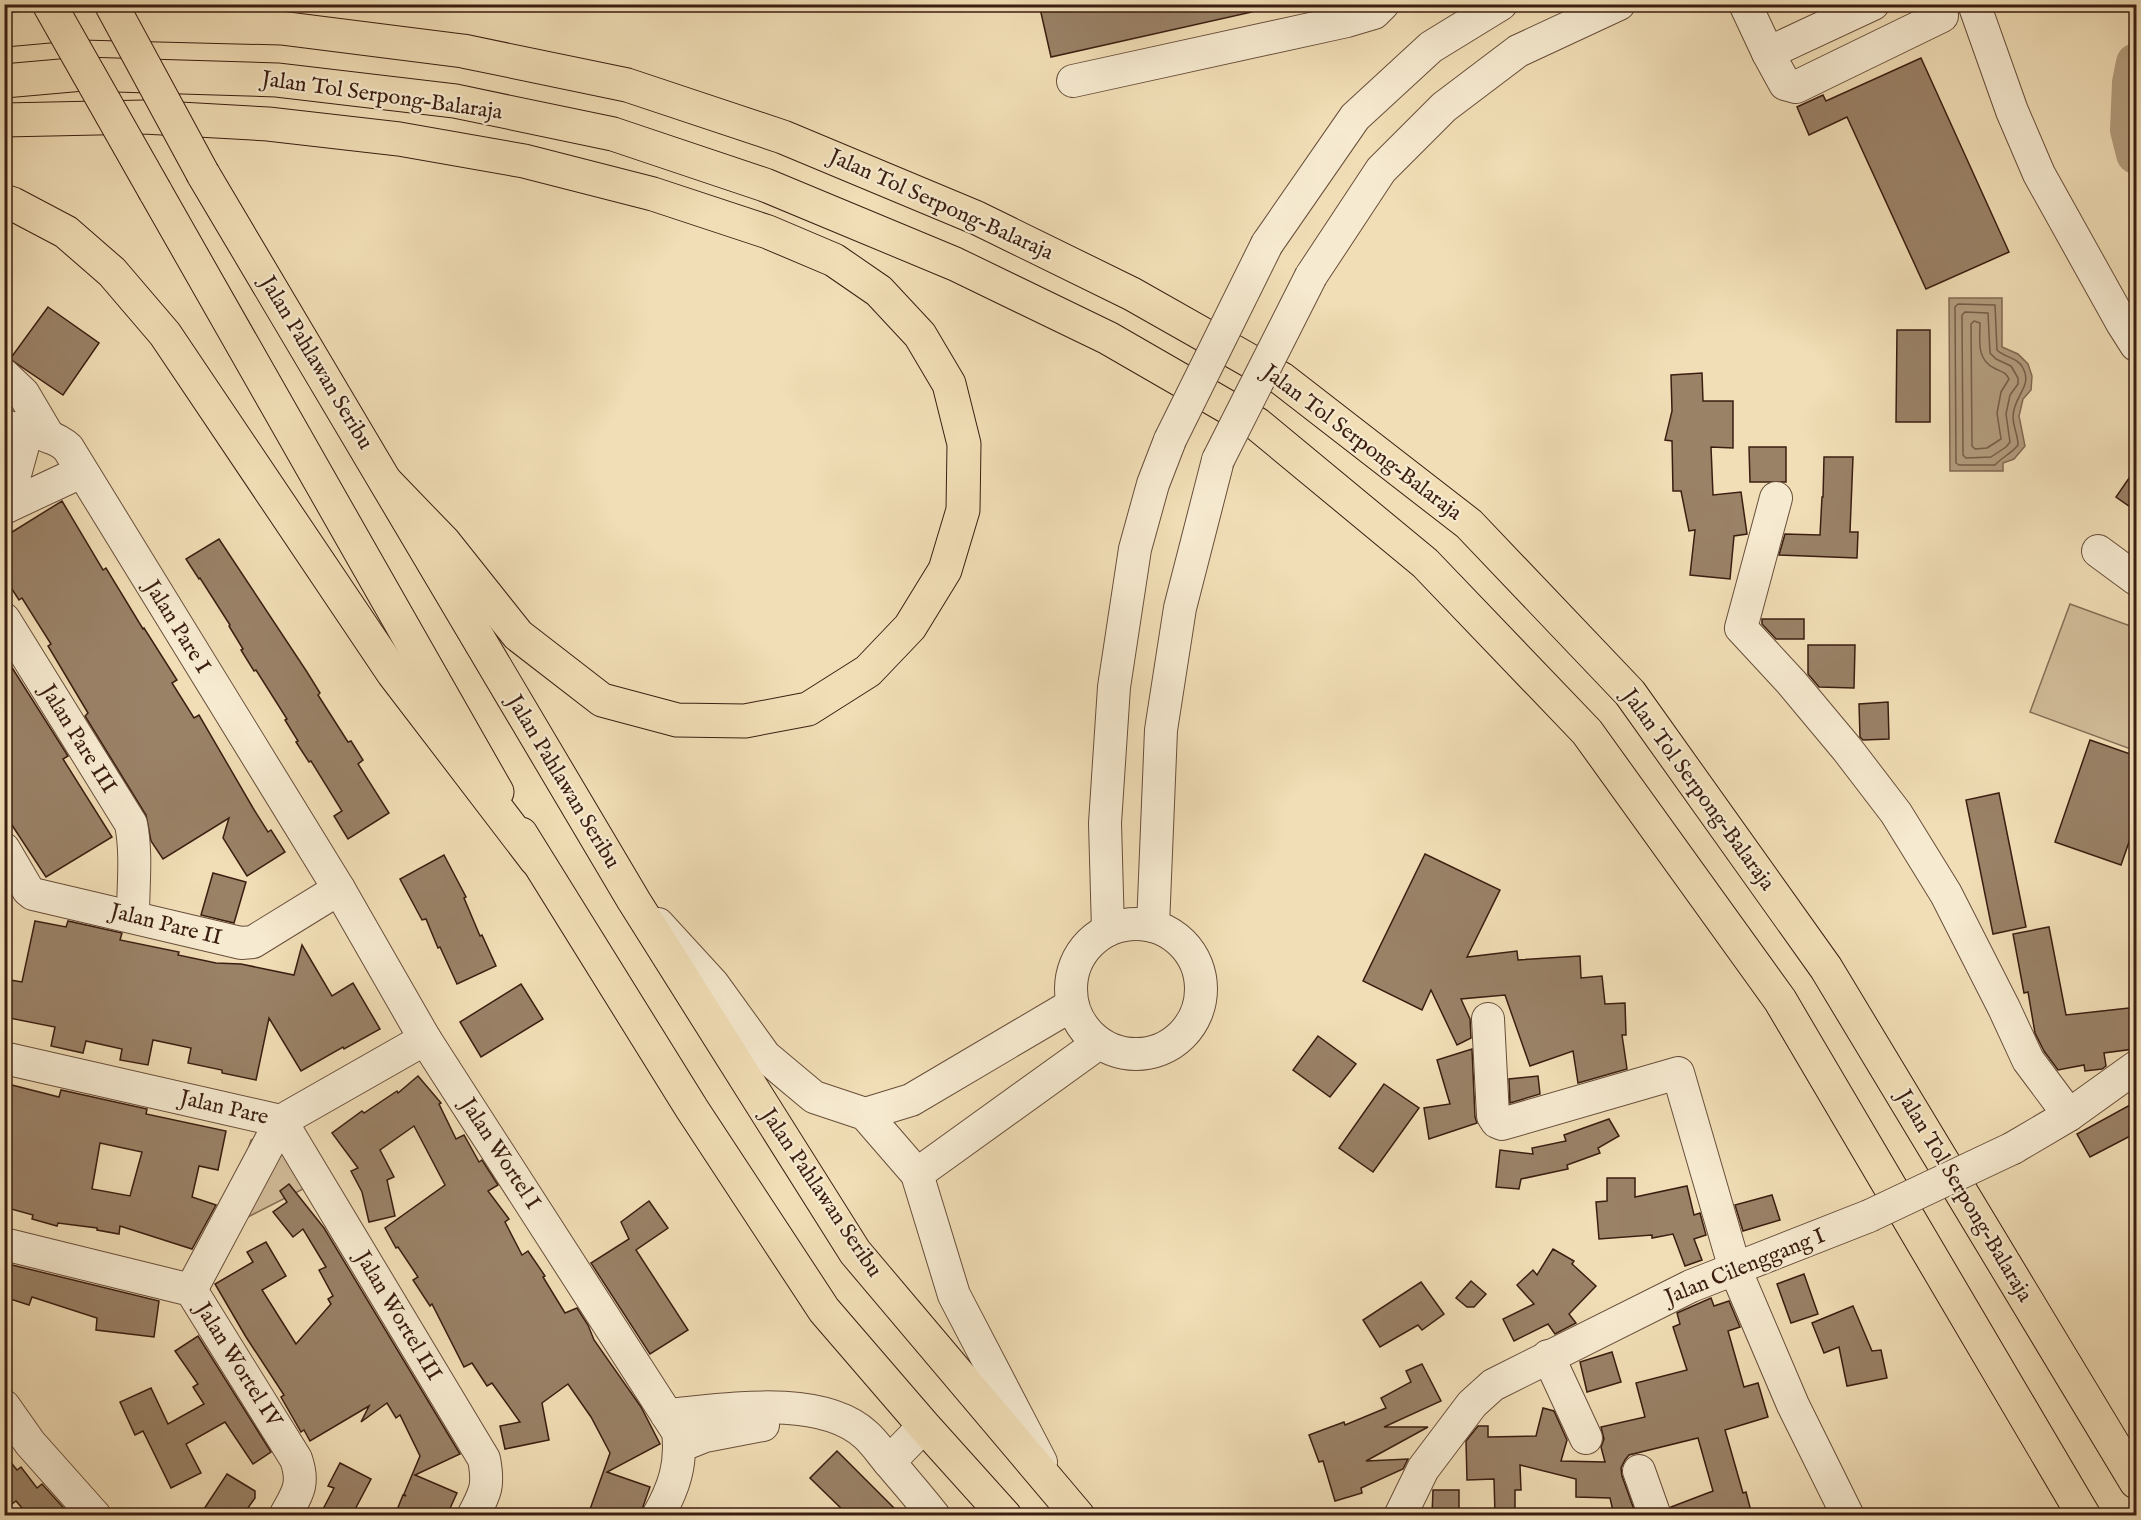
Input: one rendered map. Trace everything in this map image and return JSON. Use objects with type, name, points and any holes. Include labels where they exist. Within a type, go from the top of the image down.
[{"type":"main road","points":[[50,4],[536,860],[692,1109],[824,1310],[924,1426],[1005,1515]]},
{"type":"main road","name":"Jalan Pahlawan Seribu","points":[[111,4],[203,174],[634,901],[855,1252],[1078,1515]]},
{"type":"main road","name":"Jalan Tol Serpong–Balaraja","points":[[4,30],[82,23],[281,28],[463,51],[627,85],[783,137],[977,218],[1132,294],[1282,380],[1469,524],[1630,693],[1827,968],[2136,1482]]},
{"type":"main road","name":"Jalan Tol Serpong–Balaraja","points":[[4,81],[83,74],[277,80],[455,101],[614,134],[765,185],[955,264],[1108,338],[1257,424],[1425,563],[1587,732],[1780,1000],[2084,1515]]},
{"type":"main road","points":[[4,120],[144,117],[268,124],[399,139],[524,161],[653,194],[747,225],[834,260],[879,291],[920,335],[949,384],[964,444],[963,510],[945,570],[910,627],[868,670],[807,708],[745,721],[677,720],[602,700],[518,635],[444,542],[387,483]]},
{"type":"main road","points":[[4,201],[66,232],[112,272],[165,334],[393,673],[536,860]]},
{"type":"street","points":[[1073,81],[1347,21],[1374,13],[1383,4]]},
{"type":"street","points":[[1108,930],[1105,823],[1114,687],[1135,549],[1153,484],[1170,440],[1267,244],[1355,117],[1431,47],[1500,4]]},
{"type":"street","points":[[1153,926],[1161,730],[1180,608],[1218,460],[1311,276],[1381,170],[1444,107],[1518,51],[1620,4]]},
{"type":"street","points":[[1745,4],[1785,84],[1796,87],[1942,16],[1941,6],[1938,4]]},
{"type":"street","points":[[1768,53],[1873,4]]},
{"type":"street","points":[[1974,4],[2012,111],[2039,174],[2136,345]]},
{"type":"street","name":"Jalan Pare I","points":[[4,375],[23,393],[27,431],[61,441],[68,448],[339,889]]},
{"type":"street","points":[[5,507],[27,431]]},
{"type":"street","points":[[5,507],[81,472]]},
{"type":"street","points":[[1776,498],[1741,628],[1798,690],[1896,813],[1946,894],[2028,1060],[2069,1115]]},
{"type":"street","points":[[2098,551],[2136,579]]},
{"type":"street","name":"Jalan Pare III","points":[[4,619],[131,824],[136,850],[133,864],[133,916]]},
{"type":"street","name":"Jalan Pare II","points":[[4,849],[28,890],[33,894],[248,944],[339,889]]},
{"type":"street","points":[[93,908],[133,864]]},
{"type":"street","name":"Jalan Wortel I","points":[[339,889],[426,1039],[678,1432],[680,1446]]},
{"type":"street","points":[[634,901],[675,940],[713,984],[765,1056],[814,1097],[865,1114],[917,1174],[954,1295],[1057,1491]]},
{"type":"street","points":[[1130,924],[1153,926],[1173,936],[1190,952],[1200,969],[1201,995],[1195,1017],[1182,1035],[1164,1048],[1142,1054],[1119,1053],[1098,1043],[1086,1033],[1077,1020],[1072,1005],[1070,982],[1077,960],[1090,942],[1108,930],[1130,924]]},
{"type":"street","points":[[865,1114],[911,1100],[1072,1005]]},
{"type":"street","points":[[1488,1018],[1493,1116],[1497,1122],[1502,1124],[1678,1073],[1735,1269],[1839,1513]]},
{"type":"street","name":"Jalan Pare","points":[[4,1058],[281,1121],[426,1039]]},
{"type":"street","points":[[917,1174],[1098,1043]]},
{"type":"street","name":"Jalan Cilenggang I","points":[[1400,1515],[1423,1469],[1472,1404],[1493,1385],[1691,1286],[1869,1216],[2013,1148],[2069,1115],[2136,1067]]},
{"type":"street","points":[[191,1290],[281,1121]]},
{"type":"street","name":"Jalan Wortel III","points":[[281,1121],[484,1459],[488,1478],[482,1499],[473,1515]]},
{"type":"street","name":"Jalan Wortel IV","points":[[4,1244],[191,1290],[296,1459],[301,1472],[300,1490],[285,1515]]},
{"type":"street","points":[[1548,1356],[1586,1438]]},
{"type":"street","points":[[4,1406],[30,1443],[95,1515]]},
{"type":"street","points":[[667,1415],[757,1407],[787,1408],[847,1421],[867,1436],[934,1515]]},
{"type":"street","points":[[658,1515],[672,1492],[677,1475],[680,1446],[705,1436],[766,1425],[826,1434],[856,1445],[889,1462]]},
{"type":"street","points":[[889,1462],[924,1426]]},
{"type":"street","points":[[1639,1471],[1655,1515]]},
{"type":"shaded area","points":[[2070,604],[2136,628],[2136,751],[2030,712]]},
{"type":"shaded area","points":[[269,1132],[305,1188],[236,1223],[228,1216],[251,1140]]},
{"type":"water","points":[[1949,298],[2002,298],[2002,347],[2018,354],[2028,364],[2032,376],[2031,390],[2023,399],[2019,416],[2025,446],[2014,459],[2003,463],[2003,471],[1950,471]]},
{"type":"building","points":[[1039,4],[1251,4],[1252,12],[1051,57]]},
{"type":"building","points":[[1921,58],[2009,252],[1926,289],[1847,117],[1809,135],[1797,107],[1823,95],[1826,101]]},
{"type":"building","points":[[48,307],[99,343],[63,395],[10,359]]},
{"type":"building","points":[[1897,330],[1930,330],[1930,422],[1896,422]]},
{"type":"building","points":[[1702,373],[1703,401],[1733,401],[1733,448],[1711,447],[1713,495],[1741,492],[1747,534],[1734,536],[1730,579],[1690,575],[1695,530],[1689,531],[1681,491],[1673,491],[1672,441],[1665,440],[1672,411],[1671,375]]},
{"type":"building","points":[[1749,447],[1786,447],[1786,482],[1750,482]]},
{"type":"building","points":[[1824,457],[1853,457],[1850,532],[1858,532],[1857,558],[1779,555],[1785,534],[1820,535]]},
{"type":"building","points":[[2136,468],[2136,511],[2116,497]]},
{"type":"building","points":[[62,501],[103,570],[106,568],[177,680],[172,683],[194,718],[199,715],[268,832],[271,830],[285,852],[247,876],[223,838],[229,818],[163,859],[151,841],[146,815],[85,716],[88,713],[48,646],[51,644],[22,598],[19,600],[4,577],[4,537]]},
{"type":"building","points":[[219,539],[307,672],[320,693],[318,695],[348,742],[351,741],[363,760],[358,764],[389,813],[348,839],[334,816],[342,811],[311,761],[309,762],[296,742],[298,741],[285,720],[287,719],[256,670],[254,671],[241,650],[243,649],[230,625],[186,559]]},
{"type":"building","points":[[1762,619],[1804,619],[1804,639],[1776,639],[1762,624]]},
{"type":"building","points":[[1808,645],[1855,645],[1854,688],[1819,687],[1808,674]]},
{"type":"building","points":[[4,655],[68,756],[63,759],[112,837],[46,877],[4,813]]},
{"type":"building","points":[[1888,702],[1889,739],[1863,740],[1860,737],[1859,704]]},
{"type":"building","points":[[2090,740],[2136,756],[2136,822],[2121,865],[2055,842]]},
{"type":"building","points":[[1999,793],[2026,927],[1993,934],[1966,800]]},
{"type":"building","points":[[1425,854],[1500,890],[1467,957],[1517,951],[1518,960],[1580,956],[1581,978],[1602,976],[1605,1004],[1625,1003],[1626,1035],[1622,1035],[1627,1069],[1578,1083],[1573,1051],[1530,1066],[1505,995],[1461,999],[1470,1019],[1471,1038],[1457,1045],[1431,990],[1422,1010],[1363,981]]},
{"type":"building","points":[[444,855],[466,897],[464,898],[480,936],[482,935],[496,966],[457,984],[426,919],[422,920],[400,879]]},
{"type":"building","points":[[213,873],[246,882],[234,923],[201,915]]},
{"type":"building","points":[[35,921],[66,927],[68,921],[122,933],[120,940],[179,952],[178,955],[216,963],[241,964],[294,975],[302,945],[332,996],[353,983],[380,1029],[301,1071],[269,1018],[256,1080],[188,1063],[191,1048],[153,1040],[148,1065],[120,1060],[122,1049],[86,1041],[83,1053],[51,1046],[55,1027],[4,1017],[4,979],[22,982]]},
{"type":"building","points":[[2049,927],[2066,1015],[2129,1008],[2136,1010],[2134,1049],[2104,1053],[2106,1066],[2102,1069],[2085,1071],[2084,1065],[2058,1070],[2044,1051],[2035,1033],[2028,992],[2024,993],[2013,934]]},
{"type":"building","points":[[521,984],[543,1019],[481,1057],[460,1022]]},
{"type":"building","points":[[1318,1036],[1356,1064],[1330,1097],[1293,1070]]},
{"type":"building","points":[[1472,1049],[1477,1123],[1429,1139],[1424,1108],[1450,1104],[1437,1060]]},
{"type":"building","points":[[418,1076],[441,1103],[439,1104],[456,1139],[464,1135],[479,1162],[482,1160],[498,1185],[488,1191],[509,1219],[505,1222],[522,1255],[528,1251],[565,1313],[577,1308],[594,1340],[641,1407],[660,1444],[607,1472],[650,1487],[640,1515],[588,1515],[610,1453],[591,1417],[568,1384],[542,1403],[549,1440],[505,1449],[500,1426],[520,1422],[492,1383],[487,1386],[472,1363],[464,1367],[432,1304],[430,1306],[413,1280],[418,1277],[398,1247],[396,1248],[385,1228],[445,1185],[414,1126],[380,1150],[394,1177],[387,1180],[395,1216],[369,1222],[362,1192],[351,1171],[358,1168],[332,1133],[362,1111],[364,1113],[397,1091],[398,1093]]},
{"type":"building","points":[[1538,1076],[1540,1094],[1510,1103],[1509,1079]]},
{"type":"building","points":[[4,1083],[59,1097],[61,1090],[147,1109],[146,1114],[226,1131],[218,1170],[199,1166],[192,1197],[216,1205],[192,1249],[120,1226],[119,1234],[97,1230],[97,1228],[58,1223],[57,1226],[32,1219],[33,1215],[4,1207]],"holes":[[[100,1143],[142,1152],[130,1196],[92,1189]]]},
{"type":"building","points":[[1384,1084],[1419,1108],[1373,1172],[1339,1148]]},
{"type":"building","points":[[2130,1105],[2136,1117],[2136,1133],[2090,1157],[2077,1134]]},
{"type":"building","points":[[1609,1119],[1619,1136],[1598,1148],[1600,1153],[1567,1165],[1568,1169],[1521,1179],[1519,1189],[1496,1187],[1500,1150],[1533,1154],[1532,1148],[1566,1141],[1564,1135]]},
{"type":"building","points":[[1607,1178],[1635,1178],[1635,1197],[1687,1186],[1694,1215],[1700,1213],[1706,1235],[1694,1239],[1702,1260],[1685,1266],[1673,1234],[1652,1238],[1652,1235],[1599,1239],[1596,1202],[1607,1201]]},
{"type":"building","points":[[289,1184],[324,1228],[460,1454],[415,1475],[457,1493],[447,1515],[395,1515],[403,1495],[406,1496],[404,1494],[420,1456],[400,1415],[396,1418],[387,1403],[361,1422],[369,1406],[310,1441],[304,1430],[301,1432],[281,1397],[284,1395],[215,1284],[253,1262],[247,1252],[266,1242],[286,1276],[262,1290],[296,1344],[331,1304],[328,1299],[333,1296],[319,1270],[326,1267],[303,1229],[293,1237],[273,1212],[287,1202],[280,1191]]},
{"type":"building","points":[[1772,1195],[1780,1220],[1743,1231],[1735,1205]]},
{"type":"building","points":[[649,1201],[668,1228],[636,1250],[688,1330],[650,1354],[591,1263],[629,1239],[621,1222]]},
{"type":"building","points":[[1553,1249],[1574,1261],[1572,1264],[1596,1286],[1569,1314],[1576,1323],[1555,1334],[1548,1324],[1514,1341],[1503,1319],[1534,1304],[1517,1285],[1533,1270],[1537,1275]]},
{"type":"building","points":[[4,1263],[159,1301],[154,1337],[96,1330],[97,1318],[32,1297],[29,1305],[4,1297]]},
{"type":"building","points":[[1804,1274],[1818,1314],[1791,1323],[1777,1284]]},
{"type":"building","points":[[1471,1281],[1486,1294],[1474,1307],[1467,1307],[1456,1298]]},
{"type":"building","points":[[1421,1282],[1444,1314],[1422,1330],[1418,1325],[1380,1347],[1363,1320]]},
{"type":"building","points":[[1711,1298],[1714,1306],[1729,1301],[1740,1327],[1728,1331],[1744,1387],[1758,1383],[1768,1417],[1725,1430],[1743,1493],[1746,1492],[1752,1515],[1672,1515],[1671,1507],[1713,1491],[1698,1438],[1629,1455],[1621,1468],[1636,1515],[1614,1515],[1610,1498],[1576,1497],[1576,1479],[1520,1465],[1521,1490],[1515,1490],[1515,1515],[1495,1515],[1494,1479],[1467,1480],[1466,1441],[1478,1426],[1488,1426],[1488,1437],[1536,1436],[1543,1408],[1554,1411],[1567,1440],[1561,1461],[1605,1462],[1601,1447],[1604,1439],[1601,1427],[1645,1417],[1636,1383],[1687,1370],[1673,1327],[1680,1324],[1677,1313]]},
{"type":"building","points":[[1853,1306],[1872,1351],[1881,1350],[1887,1378],[1847,1386],[1839,1347],[1824,1353],[1812,1323]]},
{"type":"building","points":[[198,1336],[271,1452],[253,1464],[225,1422],[186,1444],[201,1473],[171,1488],[143,1431],[135,1435],[120,1402],[151,1388],[168,1424],[204,1404],[193,1387],[198,1384],[175,1351]]},
{"type":"building","points":[[1612,1352],[1621,1382],[1587,1392],[1580,1362]]},
{"type":"building","points":[[1422,1364],[1441,1401],[1384,1427],[1428,1427],[1366,1461],[1408,1459],[1403,1469],[1361,1488],[1362,1493],[1335,1501],[1323,1461],[1319,1462],[1309,1435],[1344,1422],[1345,1425],[1386,1408],[1381,1398],[1411,1382],[1406,1371]]},
{"type":"building","points":[[837,1451],[901,1515],[848,1515],[810,1478]]},
{"type":"building","points":[[4,1454],[17,1470],[21,1467],[37,1488],[42,1484],[70,1515],[28,1515],[16,1501],[4,1510]]},
{"type":"building","points":[[340,1463],[371,1479],[352,1515],[320,1515],[334,1488],[328,1486]]},
{"type":"building","points":[[227,1474],[255,1491],[255,1498],[243,1515],[200,1515]]},
{"type":"building","points":[[1433,1490],[1459,1490],[1459,1515],[1432,1515]]},
{"type":"waterway","points":[[2136,63],[2132,83],[2130,130],[2136,154]]}]
